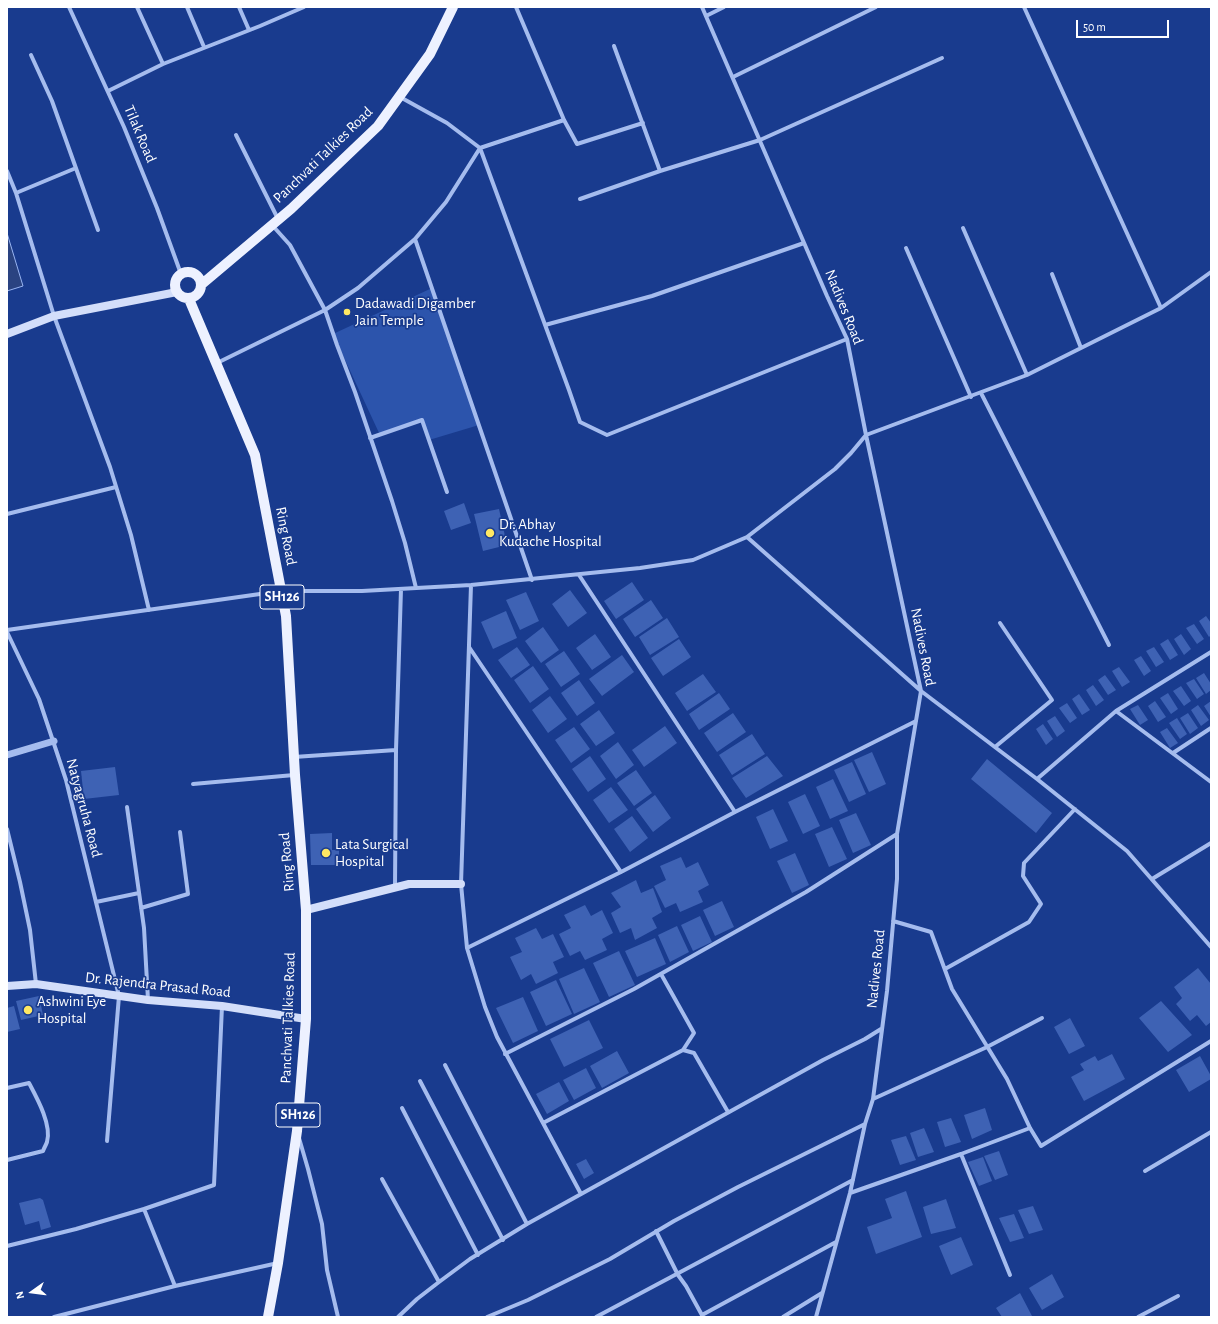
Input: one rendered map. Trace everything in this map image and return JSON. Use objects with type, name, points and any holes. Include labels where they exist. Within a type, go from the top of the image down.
[{"type":"main road","name":"Panchvati Talkies Road","points":[[202,284],[275,222],[378,126],[430,54],[453,7]]},
{"type":"main road","points":[[190,272],[194,273],[200,279],[202,284],[200,292],[197,296],[190,299],[181,297],[177,292],[175,285],[181,274],[190,272]]},
{"type":"main road","points":[[7,334],[54,316],[177,292]]},
{"type":"main road","name":"Ring Road","points":[[190,299],[255,455],[286,616],[295,775],[306,910]]},
{"type":"main road","points":[[306,910],[409,884],[461,884]]},
{"type":"main road","name":"Panchvati Talkies Road","points":[[268,1317],[278,1263],[297,1131],[306,1019],[306,910]]},
{"type":"main road","name":"Dr. Rajendra Prasad Road","points":[[7,986],[36,984],[148,1000],[222,1006],[306,1019]]},
{"type":"street","name":"Tilak Road","points":[[69,7],[108,91],[139,164],[181,274]]},
{"type":"street","points":[[137,7],[163,64]]},
{"type":"street","points":[[187,7],[204,48]]},
{"type":"street","points":[[239,7],[249,30]]},
{"type":"street","points":[[290,7],[293,12]]},
{"type":"street","points":[[108,91],[163,64],[304,7]]},
{"type":"street","points":[[516,7],[564,120],[577,144],[643,123]]},
{"type":"street","name":"Nadives Road","points":[[702,7],[847,340],[921,691],[897,834],[897,879],[887,991],[873,1099],[865,1124],[850,1193],[816,1317]]},
{"type":"street","points":[[706,16],[724,7]]},
{"type":"street","points":[[733,77],[876,7]]},
{"type":"street","points":[[1024,7],[1161,308]]},
{"type":"street","points":[[614,46],[660,171]]},
{"type":"street","points":[[32,54],[52,101],[98,230]]},
{"type":"street","points":[[580,200],[660,171],[760,140],[942,58]]},
{"type":"street","points":[[399,97],[447,123],[480,148],[580,422],[607,435],[847,340]]},
{"type":"street","points":[[216,363],[325,310],[358,288],[415,239],[446,202],[480,148],[564,120]]},
{"type":"street","points":[[236,135],[275,222],[290,245],[325,310],[355,392],[405,543],[416,588]]},
{"type":"street","points":[[16,193],[76,168]]},
{"type":"street","points":[[7,171],[16,193],[54,316],[116,487],[131,535],[149,610]]},
{"type":"street","points":[[963,228],[1027,375]]},
{"type":"street","points":[[415,239],[532,580]]},
{"type":"street","points":[[545,325],[652,296],[804,243]]},
{"type":"street","points":[[906,248],[971,397]]},
{"type":"street","points":[[7,631],[281,591],[362,591],[471,585],[579,575],[693,560],[747,537],[836,469],[866,434],[971,397],[1027,375],[1161,308],[1211,272]]},
{"type":"street","points":[[1052,274],[1081,348]]},
{"type":"street","points":[[981,393],[1109,645]]},
{"type":"street","points":[[370,438],[422,420],[447,492]]},
{"type":"street","points":[[7,514],[116,487]]},
{"type":"street","points":[[747,537],[921,691],[1037,779],[1127,851],[1211,947]]},
{"type":"street","points":[[579,575],[735,812]]},
{"type":"street","points":[[471,585],[461,884],[467,948],[485,1007],[506,1054],[582,1194]]},
{"type":"street","points":[[395,888],[396,750],[401,589]]},
{"type":"street","points":[[995,747],[1052,700],[1000,623]]},
{"type":"street","name":"Natyagruha Road","points":[[7,631],[39,699],[66,780],[119,996],[107,1141]]},
{"type":"street","points":[[469,647],[621,872]]},
{"type":"street","points":[[1037,779],[1116,711],[1211,652]]},
{"type":"street","points":[[1116,711],[1211,782]]},
{"type":"street","points":[[467,948],[621,872],[735,812],[916,721]]},
{"type":"street","points":[[1173,753],[1211,728]]},
{"type":"street","points":[[7,755],[54,741]]},
{"type":"street","points":[[294,757],[396,750]]},
{"type":"street","points":[[193,784],[295,775]]},
{"type":"street","points":[[128,807],[146,956],[148,1000]]},
{"type":"street","points":[[945,969],[1029,922],[1041,904],[1023,876],[1024,863],[1075,809]]},
{"type":"street","points":[[7,828],[30,930],[36,984]]},
{"type":"street","points":[[141,908],[188,894],[180,832]]},
{"type":"street","points":[[506,1054],[661,974],[806,892],[897,834]]},
{"type":"street","points":[[1152,879],[1211,844]]},
{"type":"street","points":[[96,902],[139,893]]},
{"type":"street","points":[[893,921],[931,932],[952,989],[1007,1079],[1030,1128],[1041,1146],[1211,1041]]},
{"type":"street","points":[[543,1123],[682,1050],[694,1033],[661,974]]},
{"type":"street","points":[[7,1246],[76,1229],[144,1209],[214,1185],[222,1006]]},
{"type":"street","points":[[873,1099],[988,1047],[1042,1018]]},
{"type":"street","points":[[398,1317],[417,1299],[439,1282],[478,1254],[527,1224],[881,1029]]},
{"type":"street","points":[[682,1050],[694,1053],[728,1112]]},
{"type":"street","points":[[445,1065],[527,1224]]},
{"type":"street","points":[[420,1081],[503,1240]]},
{"type":"street","points":[[7,1088],[29,1083],[37,1097],[46,1121],[47,1141],[42,1151],[7,1160]]},
{"type":"street","points":[[402,1108],[478,1254]]},
{"type":"street","points":[[487,1317],[528,1300],[596,1266],[656,1231],[738,1187],[865,1124]]},
{"type":"street","points":[[850,1193],[1030,1128]]},
{"type":"street","points":[[297,1131],[322,1224],[327,1270],[338,1317]]},
{"type":"street","points":[[1145,1171],[1211,1132]]},
{"type":"street","points":[[961,1154],[1010,1275]]},
{"type":"street","points":[[382,1179],[439,1282]]},
{"type":"street","points":[[596,1317],[853,1180]]},
{"type":"street","points":[[144,1209],[175,1286]]},
{"type":"street","points":[[656,1231],[678,1274],[703,1316],[836,1242]]},
{"type":"street","points":[[54,1317],[175,1286],[278,1263]]},
{"type":"street","points":[[783,1317],[822,1293]]},
{"type":"street","points":[[1138,1317],[1178,1296]]},
{"type":"shaded area","points":[[7,233],[23,286],[7,291]]},
{"type":"shaded area","points":[[432,288],[479,425],[429,440],[422,420],[380,435],[333,334]]},
{"type":"building","points":[[464,503],[471,523],[451,530],[444,511]]},
{"type":"building","points":[[499,509],[507,545],[483,551],[474,514]]},
{"type":"building","points":[[632,582],[644,600],[616,619],[604,601]]},
{"type":"building","points":[[570,590],[587,613],[568,627],[552,604]]},
{"type":"building","points":[[526,592],[539,621],[520,630],[506,600]]},
{"type":"building","points":[[651,600],[663,618],[635,637],[623,619]]},
{"type":"building","points":[[506,611],[517,638],[493,649],[481,622]]},
{"type":"building","points":[[1206,616],[1211,623],[1211,635],[1209,637],[1199,621]]},
{"type":"building","points":[[667,618],[679,637],[650,655],[639,637]]},
{"type":"building","points":[[1194,624],[1204,639],[1197,644],[1186,628]]},
{"type":"building","points":[[543,627],[559,650],[541,663],[525,641]]},
{"type":"building","points":[[595,634],[611,657],[592,670],[576,648]]},
{"type":"building","points":[[1181,634],[1191,649],[1184,655],[1174,639]]},
{"type":"building","points":[[679,639],[691,657],[663,676],[651,658]]},
{"type":"building","points":[[1168,639],[1178,655],[1170,660],[1160,644]]},
{"type":"building","points":[[517,647],[530,665],[511,678],[498,660]]},
{"type":"building","points":[[1154,647],[1164,662],[1156,667],[1146,651]]},
{"type":"building","points":[[564,651],[580,674],[561,687],[545,664]]},
{"type":"building","points":[[622,655],[634,672],[602,696],[589,679]]},
{"type":"building","points":[[1141,656],[1151,671],[1144,676],[1134,660]]},
{"type":"building","points":[[533,666],[549,689],[530,703],[514,680]]},
{"type":"building","points":[[1119,667],[1130,682],[1122,687],[1112,671]]},
{"type":"building","points":[[1204,673],[1211,684],[1211,690],[1206,694],[1196,678]]},
{"type":"building","points":[[703,674],[716,692],[687,711],[675,693]]},
{"type":"building","points":[[1105,675],[1116,690],[1108,695],[1098,680]]},
{"type":"building","points":[[1194,679],[1204,694],[1197,699],[1186,683]]},
{"type":"building","points":[[579,680],[595,703],[577,716],[561,693]]},
{"type":"building","points":[[1093,685],[1104,700],[1096,706],[1086,690]]},
{"type":"building","points":[[1181,686],[1191,701],[1184,706],[1173,691]]},
{"type":"building","points":[[719,693],[730,709],[699,730],[689,714]]},
{"type":"building","points":[[1168,693],[1178,709],[1171,714],[1160,698]]},
{"type":"building","points":[[1079,694],[1090,710],[1082,715],[1072,699]]},
{"type":"building","points":[[550,696],[567,719],[548,733],[532,710]]},
{"type":"building","points":[[1155,701],[1166,717],[1158,722],[1148,706]]},
{"type":"building","points":[[1211,701],[1211,717],[1204,706]]},
{"type":"building","points":[[1067,703],[1077,718],[1070,723],[1059,708]]},
{"type":"building","points":[[1138,705],[1148,720],[1140,725],[1130,709]]},
{"type":"building","points":[[1198,705],[1209,720],[1201,726],[1191,710]]},
{"type":"building","points":[[599,710],[615,733],[596,746],[580,724]]},
{"type":"building","points":[[733,713],[746,732],[717,752],[704,733]]},
{"type":"building","points":[[1188,713],[1198,728],[1190,734],[1180,718]]},
{"type":"building","points":[[1055,716],[1065,731],[1057,737],[1047,721]]},
{"type":"building","points":[[1177,718],[1187,734],[1180,739],[1169,723]]},
{"type":"building","points":[[1043,724],[1053,739],[1046,745],[1036,729]]},
{"type":"building","points":[[665,726],[677,743],[644,767],[632,750]]},
{"type":"building","points":[[574,727],[590,749],[571,763],[555,740]]},
{"type":"building","points":[[1167,728],[1178,743],[1170,748],[1160,732]]},
{"type":"building","points":[[752,734],[765,754],[732,775],[719,755]]},
{"type":"building","points":[[618,742],[634,765],[616,779],[600,756]]},
{"type":"building","points":[[872,752],[886,784],[869,792],[854,760]]},
{"type":"building","points":[[590,756],[606,779],[588,792],[572,769]]},
{"type":"building","points":[[767,756],[783,776],[746,798],[732,778]]},
{"type":"building","points":[[987,759],[1052,813],[1036,833],[971,779]]},
{"type":"building","points":[[852,762],[866,794],[849,802],[834,770]]},
{"type":"building","points":[[115,767],[119,795],[84,799],[81,771]]},
{"type":"building","points":[[636,770],[652,793],[634,806],[617,783]]},
{"type":"building","points":[[833,779],[848,811],[830,819],[816,787]]},
{"type":"building","points":[[611,787],[628,810],[609,823],[593,800]]},
{"type":"building","points":[[805,794],[820,826],[803,834],[788,802]]},
{"type":"building","points":[[655,795],[671,818],[653,832],[636,809]]},
{"type":"building","points":[[773,809],[788,841],[770,849],[756,817]]},
{"type":"building","points":[[856,813],[871,845],[853,853],[839,820]]},
{"type":"building","points":[[632,816],[648,838],[630,852],[614,829]]},
{"type":"building","points":[[832,827],[847,859],[829,867],[815,834]]},
{"type":"building","points":[[332,833],[332,850],[339,850],[339,865],[311,865],[310,834]]},
{"type":"building","points":[[795,853],[809,885],[792,893],[777,861]]},
{"type":"building","points":[[681,857],[686,868],[698,862],[709,885],[698,891],[703,902],[680,912],[676,903],[665,908],[654,886],[666,880],[660,866]]},
{"type":"building","points":[[636,880],[641,893],[653,888],[662,912],[652,918],[657,928],[635,940],[631,928],[620,933],[611,913],[621,907],[611,893]]},
{"type":"building","points":[[722,901],[734,927],[715,936],[703,910]]},
{"type":"building","points":[[585,905],[591,916],[602,910],[613,933],[602,939],[607,950],[585,960],[580,951],[570,956],[559,934],[571,928],[564,915]]},
{"type":"building","points":[[700,916],[712,942],[693,951],[681,925]]},
{"type":"building","points":[[677,926],[689,952],[670,962],[658,935]]},
{"type":"building","points":[[536,928],[542,939],[553,934],[564,957],[553,962],[558,973],[536,984],[531,974],[521,980],[510,957],[522,952],[515,938]]},
{"type":"building","points":[[655,938],[666,964],[637,977],[625,951]]},
{"type":"building","points":[[619,951],[635,985],[609,997],[593,963]]},
{"type":"building","points":[[584,968],[600,1002],[574,1014],[559,979]]},
{"type":"building","points":[[1198,968],[1211,984],[1211,1022],[1206,1026],[1197,1015],[1190,1021],[1176,1004],[1182,998],[1174,987]]},
{"type":"building","points":[[556,980],[572,1014],[546,1026],[530,992]]},
{"type":"building","points":[[39,996],[43,1015],[21,1020],[16,1001]]},
{"type":"building","points":[[523,997],[538,1031],[513,1043],[496,1008]]},
{"type":"building","points":[[1161,1001],[1192,1035],[1168,1052],[1139,1018]]},
{"type":"building","points":[[14,1006],[20,1029],[7,1032],[7,1008]]},
{"type":"building","points":[[1070,1018],[1085,1046],[1069,1054],[1054,1027]]},
{"type":"building","points":[[589,1020],[603,1048],[564,1067],[550,1039]]},
{"type":"building","points":[[617,1051],[629,1073],[602,1088],[590,1066]]},
{"type":"building","points":[[1112,1054],[1125,1079],[1084,1101],[1071,1077],[1084,1070],[1080,1064],[1095,1056],[1098,1061]]},
{"type":"building","points":[[1200,1056],[1211,1076],[1211,1079],[1189,1092],[1176,1070]]},
{"type":"building","points":[[586,1068],[596,1088],[574,1100],[563,1080]]},
{"type":"building","points":[[559,1082],[569,1101],[547,1114],[536,1094]]},
{"type":"building","points":[[985,1108],[992,1130],[972,1139],[964,1115]]},
{"type":"building","points":[[951,1118],[961,1142],[945,1147],[937,1122]]},
{"type":"building","points":[[924,1128],[934,1152],[918,1157],[910,1133]]},
{"type":"building","points":[[906,1136],[916,1160],[900,1165],[891,1140]]},
{"type":"building","points":[[999,1151],[1008,1175],[995,1180],[984,1156]]},
{"type":"building","points":[[983,1157],[992,1181],[979,1186],[968,1162]]},
{"type":"building","points":[[586,1159],[594,1173],[584,1179],[576,1164]]},
{"type":"building","points":[[906,1191],[922,1237],[876,1254],[867,1227],[892,1218],[885,1199]]},
{"type":"building","points":[[40,1198],[43,1200],[51,1227],[41,1230],[39,1221],[25,1225],[19,1203]]},
{"type":"building","points":[[946,1199],[956,1228],[931,1234],[923,1207]]},
{"type":"building","points":[[1033,1206],[1043,1230],[1029,1234],[1018,1210]]},
{"type":"building","points":[[1014,1214],[1024,1238],[1010,1242],[999,1218]]},
{"type":"building","points":[[961,1237],[973,1265],[951,1275],[939,1246]]},
{"type":"building","points":[[1052,1274],[1064,1297],[1042,1310],[1029,1288]]},
{"type":"building","points":[[1020,1293],[1032,1316],[1002,1317],[996,1308]]},
{"type":"place","name":"Dadawadi Digamber Jain Temple","points":[[347,312]]},
{"type":"place","name":"Dr. Abhay Kudache Hospital","points":[[490,533]]},
{"type":"place","name":"Lata Surgical Hospital","points":[[326,853]]},
{"type":"place","name":"Ashwini Eye Hospital","points":[[28,1010]]}]
